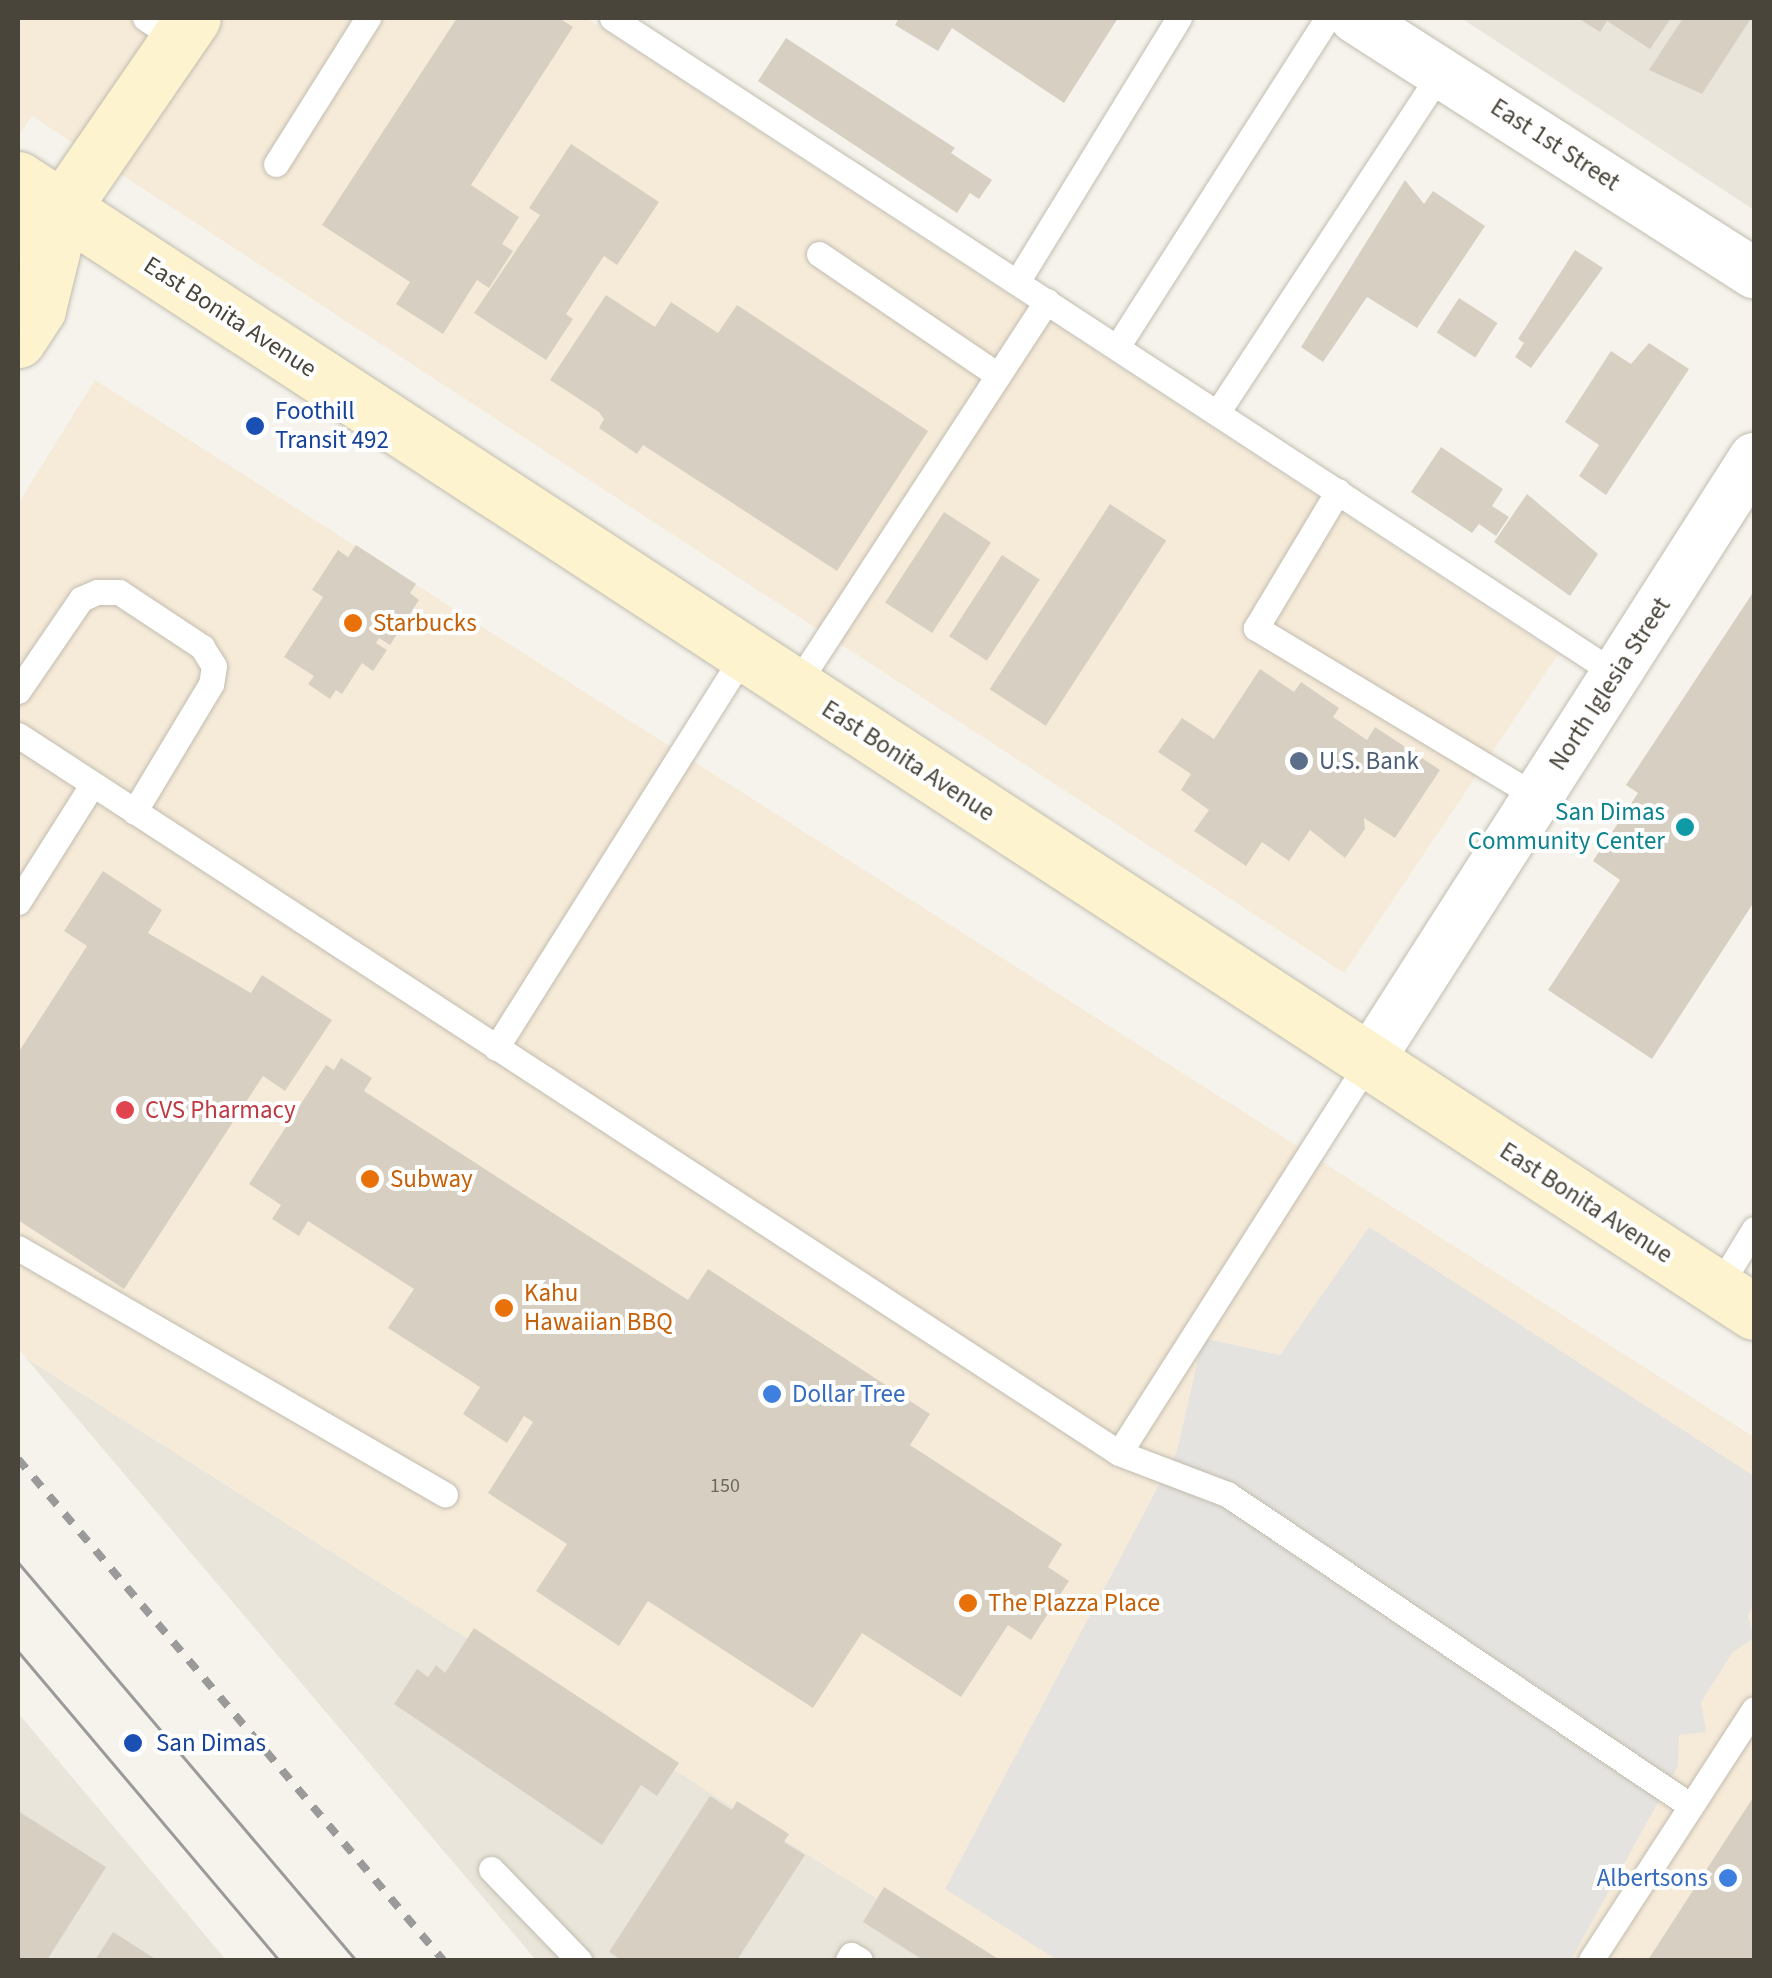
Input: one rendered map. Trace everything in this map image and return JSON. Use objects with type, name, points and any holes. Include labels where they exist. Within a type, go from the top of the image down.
[{"type":"main road","points":[[18,243],[40,193],[172,25]]},
{"type":"main road","points":[[18,340],[38,309],[40,193]]},
{"type":"main road","name":"East Bonita Avenue","points":[[40,193],[1736,1300]]},
{"type":"street","name":"East 1st Street","points":[[1355,18],[1754,273]]},
{"type":"street","name":"North Iglesia Street","points":[[1368,1062],[1754,458]]},
{"type":"lane","points":[[276,164],[368,18]]},
{"type":"lane","points":[[612,18],[1616,674]]},
{"type":"lane","points":[[1017,282],[1179,18]]},
{"type":"lane","points":[[1118,348],[1327,18]]},
{"type":"lane","points":[[1218,414],[1441,72]]},
{"type":"lane","points":[[819,254],[998,376]]},
{"type":"lane","points":[[795,687],[1046,302]]},
{"type":"lane","points":[[1338,492],[1256,628],[1537,798]]},
{"type":"lane","points":[[18,692],[80,599],[97,592],[119,592],[202,646],[214,666],[211,684],[134,812]]},
{"type":"lane","points":[[496,1048],[744,654]]},
{"type":"lane","points":[[18,735],[1118,1453],[1228,1494],[1691,1806]]},
{"type":"lane","points":[[18,902],[92,785]]},
{"type":"lane","points":[[1118,1453],[1368,1062]]},
{"type":"lane","points":[[1736,1300],[1754,1229]]},
{"type":"lane","points":[[18,1248],[445,1495]]},
{"type":"lane","points":[[1590,1960],[1754,1709]]},
{"type":"lane","points":[[492,1869],[579,1960]]},
{"type":"lane","points":[[848,1960],[851,1955],[860,1960]]},
{"type":"shaded area","points":[[18,18],[586,18],[1558,654],[1344,973],[32,116],[18,136]]},
{"type":"shaded area","points":[[1461,18],[1754,18],[1754,210]]},
{"type":"shaded area","points":[[95,380],[1754,1437],[1754,1960],[974,1960],[26,1358],[18,1347],[18,504]]},
{"type":"shaded area","points":[[1369,1227],[1754,1476],[1754,1604],[1748,1615],[1754,1638],[1733,1652],[1701,1702],[1706,1732],[1679,1735],[1678,1766],[1571,1960],[1057,1960],[945,1889],[1177,1451],[1203,1338],[1280,1355]]},
{"type":"shaded area","points":[[26,1358],[974,1960],[536,1960]]},
{"type":"shaded area","points":[[18,1713],[226,1960],[18,1960]]},
{"type":"building","points":[[457,18],[559,18],[573,27],[471,185],[519,217],[502,244],[513,251],[489,288],[477,280],[443,334],[396,304],[410,282],[322,225]]},
{"type":"building","points":[[899,18],[1118,18],[1064,103],[952,28],[938,51],[895,25]]},
{"type":"building","points":[[1578,18],[1671,18],[1650,49],[1607,21],[1600,32]]},
{"type":"building","points":[[1683,18],[1750,20],[1702,94],[1649,70]]},
{"type":"building","points":[[786,38],[955,148],[951,153],[992,180],[979,199],[970,193],[957,213],[758,81]]},
{"type":"building","points":[[571,144],[659,202],[617,265],[604,256],[566,314],[573,319],[546,360],[474,313],[540,215],[529,208]]},
{"type":"building","points":[[1405,180],[1424,204],[1433,191],[1485,226],[1417,328],[1367,297],[1323,362],[1301,347]]},
{"type":"building","points":[[1575,250],[1603,268],[1531,368],[1515,357],[1524,343],[1518,339]]},
{"type":"building","points":[[606,295],[655,327],[671,302],[718,333],[737,305],[928,431],[837,571],[643,445],[637,454],[599,428],[604,419],[599,412],[550,380]]},
{"type":"building","points":[[1459,298],[1498,323],[1475,357],[1437,332]]},
{"type":"building","points":[[1649,343],[1689,369],[1606,495],[1579,476],[1599,445],[1565,422],[1611,351],[1631,364]]},
{"type":"building","points":[[1441,447],[1503,489],[1492,506],[1509,517],[1496,536],[1479,524],[1472,533],[1411,492]]},
{"type":"building","points":[[1527,494],[1598,554],[1570,596],[1494,542]]},
{"type":"building","points":[[1110,504],[1166,540],[1046,726],[990,689]]},
{"type":"building","points":[[944,512],[991,542],[932,633],[885,603]]},
{"type":"building","name":"Starbucks","points":[[356,545],[416,584],[410,593],[419,600],[406,620],[395,613],[392,618],[403,625],[390,645],[379,638],[376,643],[387,650],[373,671],[362,663],[342,694],[336,690],[330,699],[308,684],[314,676],[284,657],[323,597],[312,590],[338,550],[348,557]]},
{"type":"building","points":[[1002,555],[1040,580],[987,661],[949,636]]},
{"type":"building","name":"San Dimas Community Center","points":[[1752,594],[1754,902],[1652,1059],[1548,990],[1620,880],[1593,861],[1638,793],[1626,785]]},
{"type":"building","name":"U.S. Bank","points":[[1260,669],[1294,692],[1301,682],[1339,708],[1333,717],[1367,740],[1375,727],[1440,770],[1395,838],[1364,818],[1365,829],[1345,858],[1310,830],[1289,861],[1262,842],[1246,866],[1194,831],[1209,810],[1181,790],[1191,774],[1158,752],[1182,718],[1214,739]]},
{"type":"building","name":"CVS Pharmacy","points":[[103,871],[162,910],[148,933],[251,993],[262,975],[332,1020],[285,1091],[263,1076],[124,1289],[18,1220],[18,1053],[87,946],[64,931]]},
{"type":"building","points":[[341,1058],[372,1078],[364,1091],[688,1300],[708,1269],[930,1414],[910,1445],[1062,1544],[1048,1567],[1069,1581],[1031,1640],[1008,1625],[961,1697],[862,1633],[813,1708],[648,1601],[619,1646],[536,1591],[567,1544],[488,1493],[533,1422],[524,1416],[507,1443],[463,1414],[480,1387],[388,1328],[414,1289],[308,1221],[299,1236],[272,1219],[281,1205],[249,1184],[326,1065],[334,1070]]},
{"type":"building","points":[[474,1628],[679,1763],[657,1796],[641,1785],[602,1845],[394,1704],[417,1669],[428,1677],[436,1665],[445,1673]]},
{"type":"building","points":[[710,1796],[732,1810],[737,1801],[789,1834],[784,1842],[805,1855],[737,1960],[621,1960],[609,1952]]},
{"type":"building","name":"Albertsons","points":[[1754,1796],[1754,1960],[1648,1960]]},
{"type":"building","points":[[18,1811],[106,1867],[47,1960],[18,1960]]},
{"type":"building","points":[[884,1887],[1000,1960],[923,1960],[863,1922]]},
{"type":"building","points":[[113,1932],[157,1960],[95,1960]]},
{"type":"tram line","points":[[18,1562],[356,1960]]},
{"type":"tram line","points":[[18,1651],[279,1960]]},
{"type":"railway","points":[[18,1459],[443,1960]]},
{"type":"place","name":"Foothill Transit 492","points":[[255,426]]},
{"type":"place","name":"Starbucks","points":[[353,623]]},
{"type":"place","name":"U.S. Bank","points":[[1299,761]]},
{"type":"place","name":"San Dimas Community Center","points":[[1685,827]]},
{"type":"place","name":"CVS Pharmacy","points":[[125,1110]]},
{"type":"place","name":"Subway","points":[[370,1179]]},
{"type":"place","name":"Kahu Hawaiian BBQ","points":[[504,1308]]},
{"type":"place","name":"Dollar Tree","points":[[772,1394]]},
{"type":"place","name":"The Plazza Place","points":[[968,1603]]},
{"type":"place","name":"San Dimas","points":[[133,1743]]},
{"type":"place","name":"Albertsons","points":[[1728,1878]]}]
